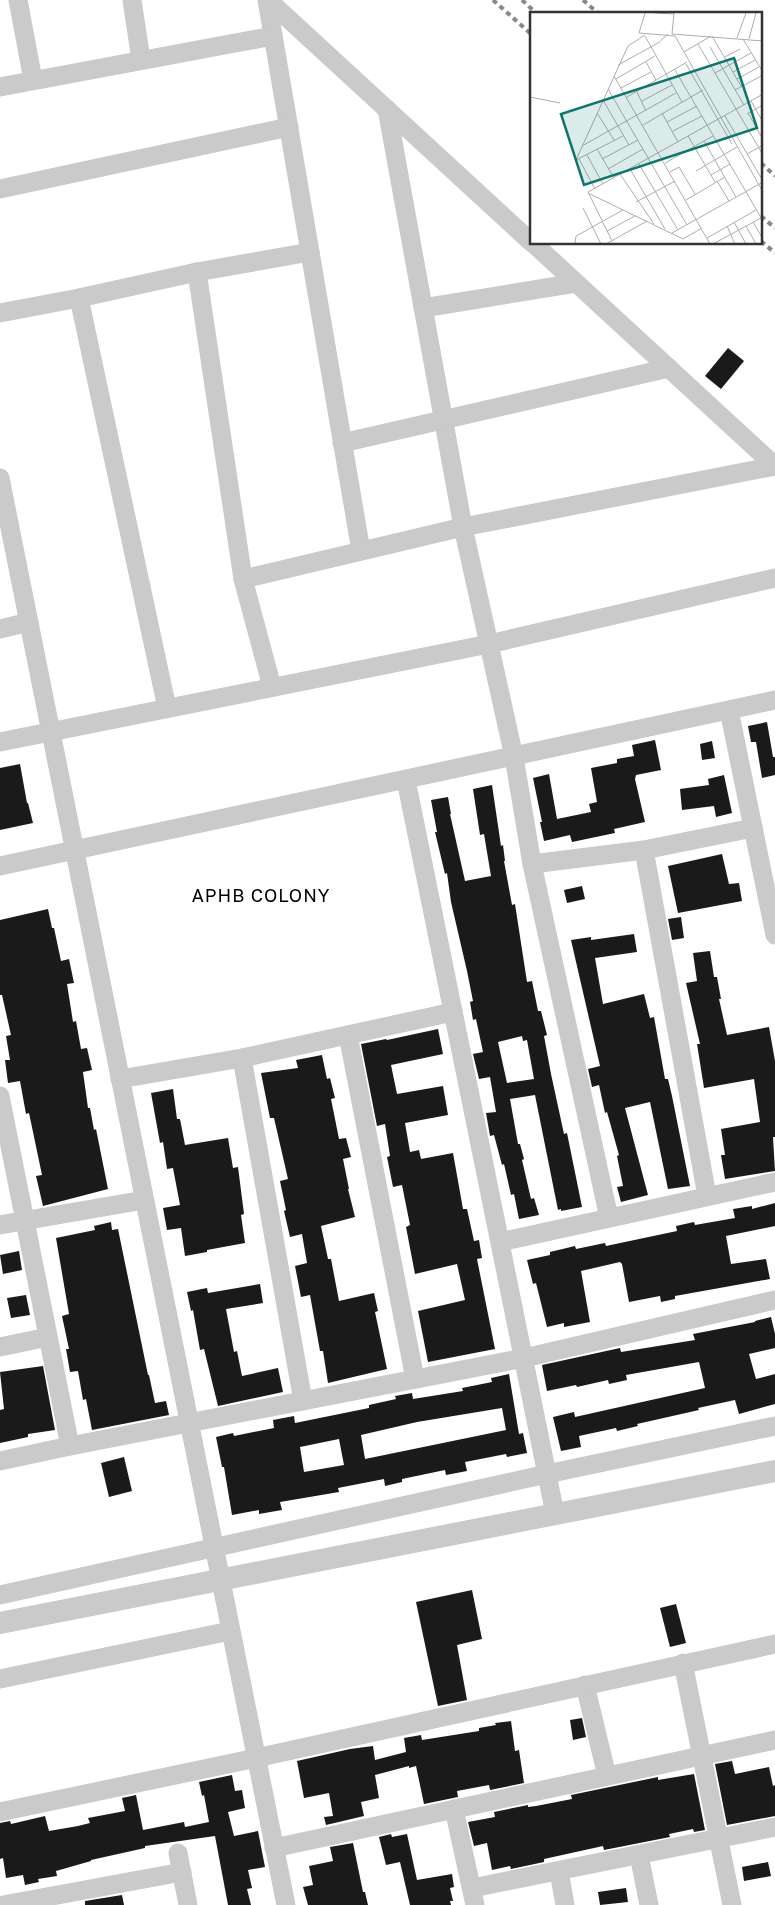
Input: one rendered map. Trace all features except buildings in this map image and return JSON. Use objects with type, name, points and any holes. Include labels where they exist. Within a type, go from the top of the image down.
[{"type":"street","points":[[18,0],[33,80]]},
{"type":"street","points":[[132,0],[141,60]]},
{"type":"street","points":[[268,0],[360,551]]},
{"type":"street","points":[[268,0],[530,241]]},
{"type":"street","points":[[0,87],[273,36]]},
{"type":"street","points":[[387,109],[463,527],[514,757],[532,864],[609,1218]]},
{"type":"street","points":[[0,189],[289,127]]},
{"type":"street","points":[[534,245],[775,466]]},
{"type":"street","points":[[0,313],[197,272],[310,252]]},
{"type":"street","points":[[197,272],[243,579],[272,687]]},
{"type":"street","points":[[423,308],[576,283]]},
{"type":"street","points":[[78,298],[167,708]]},
{"type":"street","points":[[342,443],[669,368]]},
{"type":"street","points":[[243,579],[463,527],[775,466]]},
{"type":"street","points":[[0,478],[4,517],[29,622],[286,1905]]},
{"type":"street","points":[[0,742],[489,644],[775,578]]},
{"type":"street","points":[[0,629],[29,622]]},
{"type":"street","points":[[0,866],[775,700]]},
{"type":"street","points":[[729,710],[775,935]]},
{"type":"street","points":[[406,780],[555,1514]]},
{"type":"street","points":[[532,864],[644,850],[753,828]]},
{"type":"street","points":[[644,850],[708,1196]]},
{"type":"street","points":[[120,1079],[242,1058],[453,1012]]},
{"type":"street","points":[[348,1035],[415,1379]]},
{"type":"street","points":[[242,1058],[304,1401]]},
{"type":"street","points":[[0,1096],[70,1446]]},
{"type":"street","points":[[500,1242],[775,1182]]},
{"type":"street","points":[[0,1225],[144,1200]]},
{"type":"street","points":[[0,1461],[524,1358],[775,1300]]},
{"type":"street","points":[[0,1347],[48,1337]]},
{"type":"street","points":[[0,1595],[547,1474],[775,1426]]},
{"type":"street","points":[[0,1623],[775,1470]]},
{"type":"street","points":[[0,1680],[230,1631]]},
{"type":"street","points":[[0,1812],[775,1644]]},
{"type":"street","points":[[683,1664],[732,1905]]},
{"type":"street","points":[[585,1685],[607,1776]]},
{"type":"street","points":[[274,1848],[775,1740]]},
{"type":"street","points":[[454,1809],[474,1896],[559,1871],[719,1840],[775,1827]]},
{"type":"street","points":[[639,1855],[649,1905]]},
{"type":"street","points":[[3,1905],[180,1863],[188,1905]]},
{"type":"street","points":[[559,1871],[565,1905]]},
{"type":"railway","points":[[493,0],[530,33]]},
{"type":"railway","points":[[522,0],[535,12]]},
{"type":"railway","points":[[583,0],[597,12]]},
{"type":"railway","points":[[762,164],[775,176]]},
{"type":"railway","points":[[762,217],[775,228]]},
{"type":"railway","points":[[762,242],[775,253]]},
{"type":"district","name":"APHB COLONY","points":[[261,896]]}]
